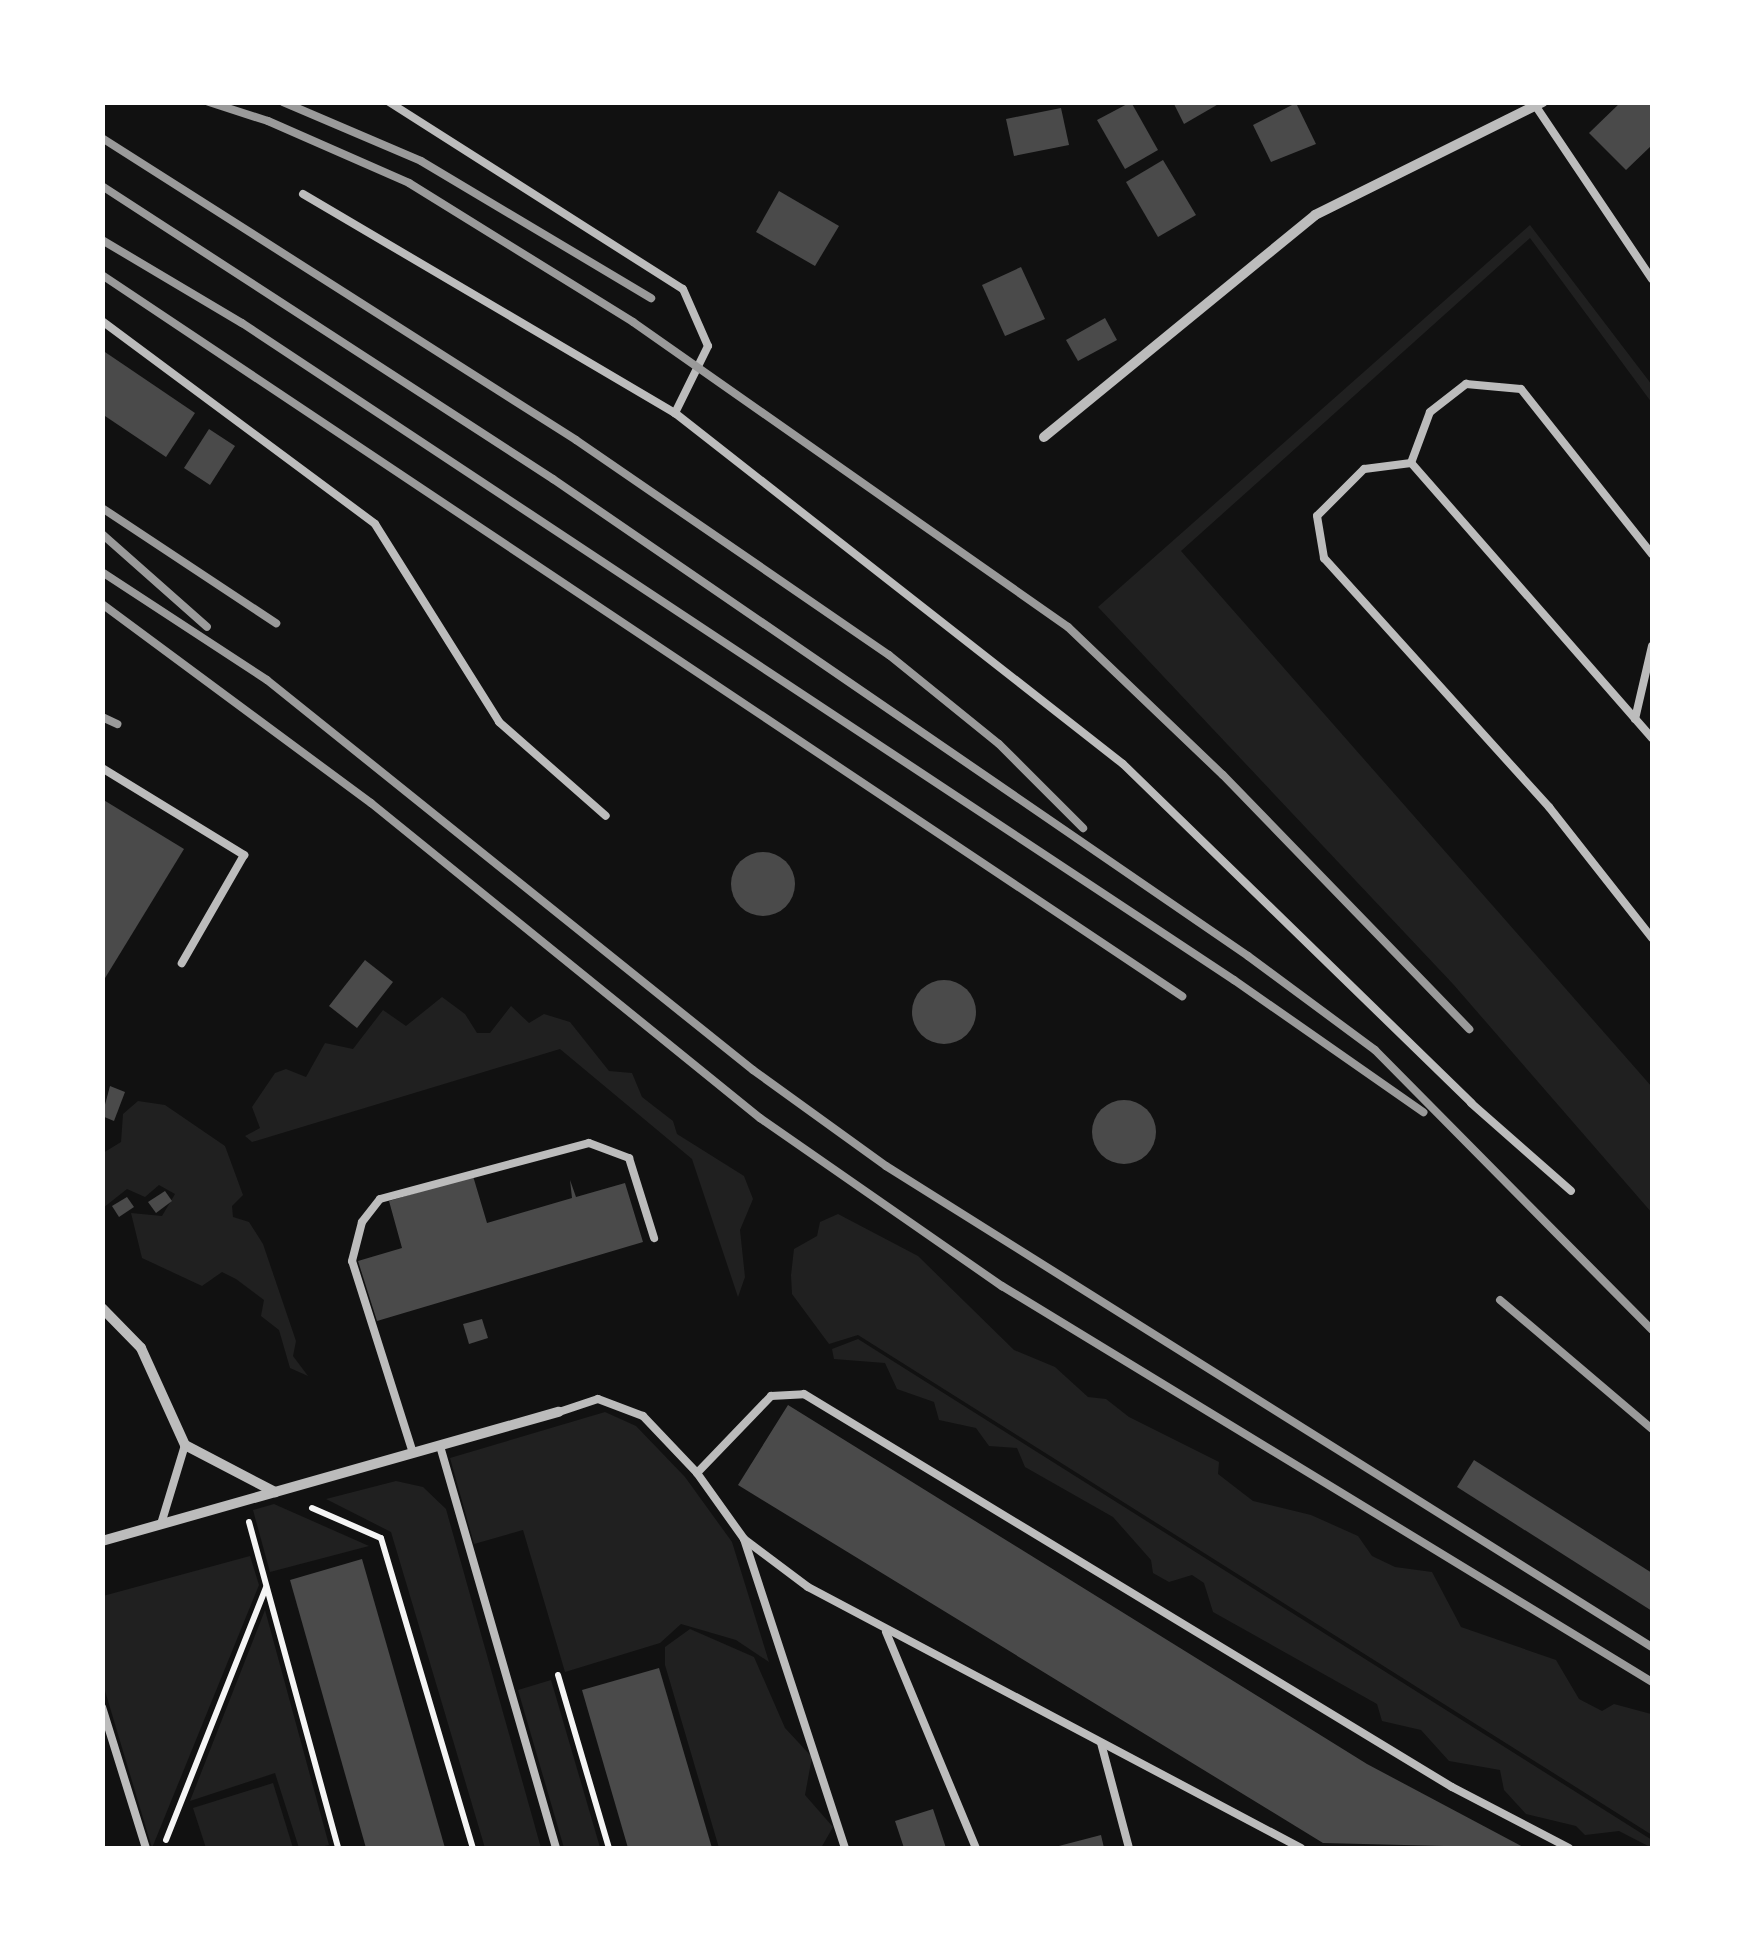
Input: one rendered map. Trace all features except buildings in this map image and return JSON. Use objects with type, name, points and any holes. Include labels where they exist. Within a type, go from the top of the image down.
[{"type":"street","points":[[1044,437],[1315,215],[1540,105]]},
{"type":"street","points":[[102,1308],[142,1348],[186,1446],[276,1492]]},
{"type":"street","points":[[102,1540],[560,1412]]},
{"type":"lane","points":[[389,102],[682,289],[708,346],[675,414]]},
{"type":"lane","points":[[1540,105],[1652,279]]},
{"type":"lane","points":[[303,194],[675,414],[1123,764],[1471,1103],[1570,1191]]},
{"type":"lane","points":[[102,322],[375,524],[499,722],[606,816]]},
{"type":"lane","points":[[1411,462],[1430,412],[1466,384],[1521,389],[1652,554]]},
{"type":"lane","points":[[1411,462],[1652,738]]},
{"type":"lane","points":[[1411,462],[1364,469],[1317,516],[1324,558],[1549,807],[1652,938]]},
{"type":"lane","points":[[1635,718],[1652,646]]},
{"type":"lane","points":[[102,768],[244,855],[182,963]]},
{"type":"lane","points":[[413,1453],[352,1261],[362,1222],[380,1199],[589,1143],[629,1158],[654,1238]]},
{"type":"lane","points":[[697,1473],[772,1396],[804,1394],[1452,1787],[1569,1848]]},
{"type":"lane","points":[[560,1412],[598,1399],[643,1416],[697,1473],[744,1539],[808,1588],[1301,1848]]},
{"type":"lane","points":[[161,1524],[186,1446]]},
{"type":"lane","points":[[440,1446],[556,1848]]},
{"type":"lane","points":[[744,1539],[844,1848]]},
{"type":"lane","points":[[886,1632],[976,1848]]},
{"type":"lane","points":[[102,1707],[146,1848]]},
{"type":"lane","points":[[1100,1743],[1129,1848]]},
{"type":"path","points":[[276,1492],[381,1538],[473,1848]]},
{"type":"path","points":[[243,1501],[338,1848]]},
{"type":"path","points":[[163,1848],[267,1586]]},
{"type":"path","points":[[558,1676],[609,1848]]},
{"type":"shaded area","points":[[1530,225],[1652,385],[1652,403],[1530,238],[1181,551],[1652,1087],[1652,1213],[1453,984],[1098,607]]},
{"type":"shaded area","points":[[442,997],[465,1014],[477,1033],[490,1033],[511,1006],[529,1023],[544,1014],[570,1022],[609,1071],[632,1073],[642,1097],[673,1121],[677,1134],[744,1176],[753,1199],[740,1230],[745,1277],[738,1297],[692,1159],[560,1049],[252,1142],[245,1136],[260,1128],[252,1107],[275,1073],[286,1069],[306,1077],[325,1043],[353,1049],[383,1010],[406,1026]]},
{"type":"shaded area","points":[[138,1101],[165,1105],[225,1146],[243,1195],[232,1206],[233,1217],[249,1222],[263,1244],[296,1341],[293,1356],[308,1376],[290,1368],[279,1330],[261,1316],[264,1300],[236,1279],[222,1272],[202,1286],[142,1258],[131,1213],[162,1216],[175,1194],[159,1185],[145,1197],[127,1189],[103,1208],[103,1153],[121,1142],[123,1114]]},
{"type":"shaded area","points":[[838,1214],[918,1256],[1014,1350],[1055,1367],[1088,1397],[1106,1399],[1129,1417],[1219,1462],[1218,1474],[1253,1501],[1311,1515],[1358,1536],[1372,1556],[1395,1567],[1432,1572],[1461,1627],[1556,1660],[1579,1699],[1602,1711],[1614,1704],[1651,1714],[1652,1835],[858,1335],[829,1344],[792,1294],[791,1275],[794,1249],[817,1236],[820,1222]]},
{"type":"shaded area","points":[[858,1339],[1652,1840],[1652,1848],[1619,1831],[1585,1835],[1576,1826],[1526,1814],[1504,1790],[1500,1770],[1449,1761],[1421,1730],[1382,1721],[1377,1704],[1213,1612],[1204,1583],[1192,1575],[1169,1582],[1153,1573],[1151,1560],[1113,1517],[1025,1467],[1017,1448],[989,1446],[976,1428],[939,1420],[934,1402],[897,1389],[885,1363],[834,1359],[832,1349]]},
{"type":"shaded area","points":[[605,1412],[636,1426],[685,1477],[732,1542],[769,1662],[736,1640],[681,1624],[660,1643],[565,1672],[523,1530],[474,1544],[450,1458]]},
{"type":"shaded area","points":[[396,1481],[423,1487],[446,1509],[541,1848],[485,1848],[391,1532],[326,1499]]},
{"type":"shaded area","points":[[274,1504],[369,1546],[270,1572],[253,1510]]},
{"type":"shaded area","points":[[250,1556],[259,1585],[152,1848],[103,1684],[103,1596]]},
{"type":"shaded area","points":[[265,1610],[329,1845],[299,1848],[275,1773],[190,1801]]},
{"type":"shaded area","points":[[690,1629],[754,1657],[785,1728],[812,1757],[805,1795],[833,1827],[821,1848],[719,1848],[665,1665],[665,1647]]},
{"type":"shaded area","points":[[551,1680],[600,1848],[564,1848],[518,1690]]},
{"type":"shaded area","points":[[273,1783],[293,1848],[206,1848],[193,1808]]},
{"type":"railway","points":[[209,102],[268,121],[409,183],[633,322],[1068,627],[1223,775],[1469,1029]]},
{"type":"railway","points":[[283,102],[421,161],[651,298]]},
{"type":"railway","points":[[102,138],[576,440],[889,655],[999,744],[1083,828]]},
{"type":"railway","points":[[102,186],[553,479],[1248,956],[1375,1050],[1652,1330]]},
{"type":"railway","points":[[102,240],[242,323],[1234,980],[1423,1112]]},
{"type":"railway","points":[[102,275],[1182,996]]},
{"type":"railway","points":[[102,508],[276,623]]},
{"type":"railway","points":[[102,534],[207,627]]},
{"type":"railway","points":[[102,572],[267,680],[753,1070],[886,1166],[1652,1647]]},
{"type":"railway","points":[[102,604],[371,803],[760,1118],[1002,1286],[1652,1682]]},
{"type":"railway","points":[[102,717],[117,724]]},
{"type":"railway","points":[[1500,1300],[1652,1429]]}]
